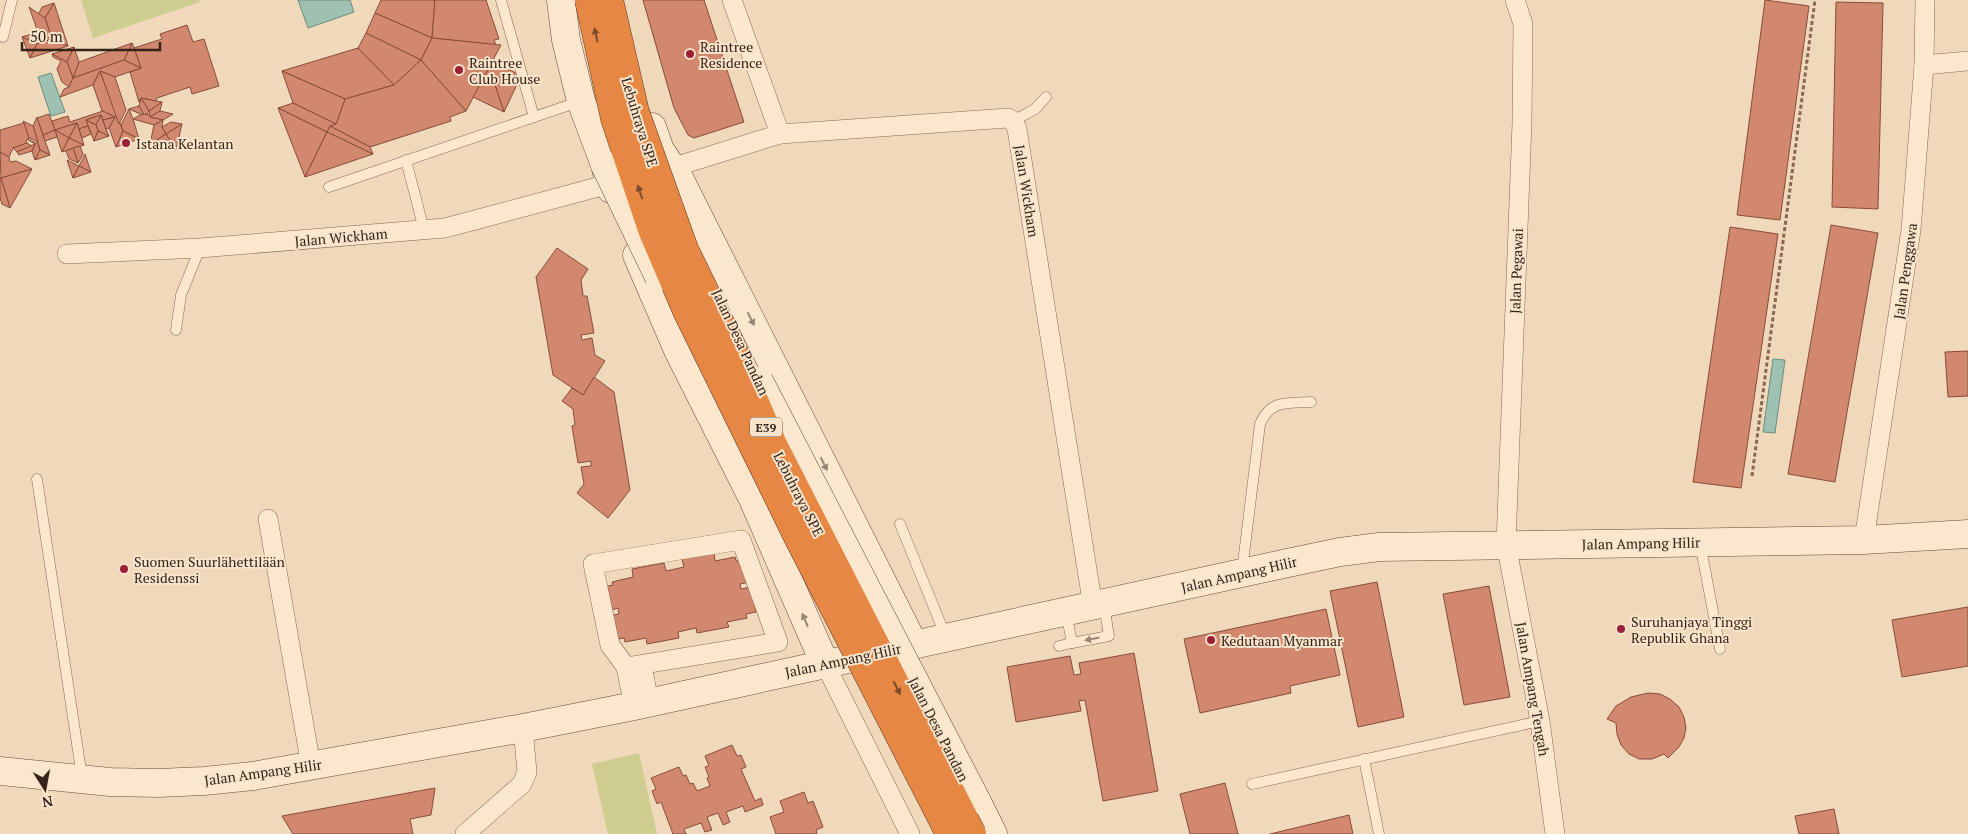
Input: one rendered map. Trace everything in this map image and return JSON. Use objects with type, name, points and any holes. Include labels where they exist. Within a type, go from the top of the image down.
[{"type":"highway","name":"Lebuhraya SPE","points":[[589,0],[615,119],[653,232],[687,311],[798,538],[932,830]]},
{"type":"highway","name":"Lebuhraya SPE","points":[[609,0],[635,112],[684,249],[727,338],[773,445],[972,834]]},
{"type":"street","points":[[561,0],[566,40],[582,101],[642,268],[675,342],[753,499],[825,664],[932,830]]},
{"type":"street","name":"Jalan Desa Pandan","points":[[617,0],[635,74],[666,159],[664,173],[766,397],[993,834]]},
{"type":"street","points":[[732,0],[780,134]]},
{"type":"street","name":"Jalan Pegawai","points":[[1506,544],[1522,113],[1523,24],[1515,0]]},
{"type":"street","name":"Jalan Penggawa","points":[[1864,540],[1911,230],[1924,65],[1925,0]]},
{"type":"street","points":[[1924,65],[1968,61]]},
{"type":"street","points":[[914,645],[679,178],[666,159],[780,134],[1008,118],[1013,121]]},
{"type":"street","name":"Jalan Wickham","points":[[1013,121],[1017,129],[1098,605]]},
{"type":"street","points":[[607,174],[932,830]]},
{"type":"street","name":"Jalan Wickham","points":[[67,254],[200,248],[445,228],[607,174]]},
{"type":"street","points":[[268,520],[311,766]]},
{"type":"street","name":"Jalan Ampang Hilir","points":[[0,771],[110,782],[204,781],[253,776],[523,728],[641,704],[1340,552],[1378,547],[1864,540],[1968,534]]},
{"type":"street","points":[[634,666],[778,642],[741,540],[593,564],[610,645],[634,666],[641,704]]},
{"type":"street","name":"Jalan Ampang Tengah","points":[[1506,544],[1540,720],[1555,834]]},
{"type":"street","points":[[465,834],[522,784],[527,772],[523,728]]},
{"type":"lane","points":[[3,37],[12,0]]},
{"type":"lane","points":[[501,0],[534,117]]},
{"type":"lane","points":[[1013,121],[1035,109],[1046,97]]},
{"type":"lane","points":[[329,187],[582,101]]},
{"type":"lane","points":[[406,160],[424,230]]},
{"type":"lane","points":[[176,330],[181,295],[200,248]]},
{"type":"lane","points":[[1242,574],[1260,424],[1265,412],[1276,404],[1311,402]]},
{"type":"lane","points":[[37,479],[82,779]]},
{"type":"lane","points":[[900,524],[946,638]]},
{"type":"lane","points":[[1700,542],[1720,649]]},
{"type":"lane","points":[[1059,646],[1109,636],[1098,605]]},
{"type":"lane","points":[[1066,612],[1072,643]]},
{"type":"lane","points":[[1252,784],[1540,720]]},
{"type":"lane","points":[[1364,759],[1379,834]]},
{"type":"path","points":[[1752,476],[1815,0]]},
{"type":"shaded area","points":[[81,0],[199,0],[200,2],[93,38]]},
{"type":"shaded area","points":[[298,0],[350,0],[354,12],[308,28]]},
{"type":"shaded area","points":[[51,73],[65,112],[51,116],[38,77]]},
{"type":"shaded area","points":[[1773,359],[1785,360],[1775,433],[1763,432]]},
{"type":"shaded area","points":[[639,753],[657,834],[608,834],[592,764]]},
{"type":"building","points":[[381,0],[435,0],[432,38],[375,13]]},
{"type":"building","points":[[435,0],[486,0],[499,39],[494,40],[496,45],[432,38]]},
{"type":"building","name":"Raintree Residence","points":[[643,0],[704,0],[744,122],[694,138],[688,135],[674,108]]},
{"type":"building","points":[[1765,0],[1809,6],[1780,220],[1737,215]]},
{"type":"building","points":[[1836,2],[1883,3],[1878,209],[1832,207]]},
{"type":"building","points":[[54,3],[68,46],[52,39],[45,18]]},
{"type":"building","points":[[54,3],[45,18],[38,15],[42,7]]},
{"type":"building","points":[[29,7],[45,18],[52,39],[38,32]]},
{"type":"building","points":[[375,13],[432,38],[421,60],[366,33]]},
{"type":"building","points":[[187,25],[193,42],[204,39],[219,86],[192,94],[190,87],[157,98],[156,101],[141,98],[139,102],[130,72],[141,68],[134,48],[162,39],[160,34]]},
{"type":"building","points":[[38,32],[52,39],[37,44],[22,37]]},
{"type":"building","points":[[366,33],[421,60],[394,85],[358,48]]},
{"type":"building","points":[[22,37],[37,44],[30,58]]},
{"type":"building","name":"Raintree Club House","points":[[432,38],[501,45],[466,111],[421,60]]},
{"type":"building","points":[[52,39],[68,46],[30,58],[37,44]]},
{"type":"building","points":[[132,43],[134,48],[141,68],[124,60]]},
{"type":"building","points":[[132,43],[124,60],[73,78],[79,62]]},
{"type":"building","points":[[74,47],[67,62],[52,54]]},
{"type":"building","points":[[74,47],[79,62],[73,78],[67,62]]},
{"type":"building","points":[[358,48],[394,85],[345,99],[282,71]]},
{"type":"building","points":[[52,54],[67,62],[73,78],[69,87],[62,82],[57,69],[61,61],[53,57]]},
{"type":"building","points":[[124,60],[141,68],[115,77],[100,71],[93,85],[60,97],[64,89],[69,87],[73,78]]},
{"type":"building","points":[[421,60],[466,111],[450,117],[451,121],[370,147],[330,126],[336,124],[345,99],[394,85]]},
{"type":"building","points":[[493,60],[521,76],[495,85],[483,79]]},
{"type":"building","points":[[100,71],[123,131],[116,147],[109,128],[115,117],[102,111],[93,85]]},
{"type":"building","points":[[100,71],[115,77],[126,110],[119,124]]},
{"type":"building","points":[[282,71],[345,99],[336,124],[293,103]]},
{"type":"building","points":[[521,76],[504,112],[495,85]]},
{"type":"building","points":[[483,79],[495,85],[504,112],[473,97]]},
{"type":"building","points":[[141,98],[156,101],[162,102],[149,111]]},
{"type":"building","points":[[141,98],[149,111],[145,116],[139,106]]},
{"type":"building","points":[[162,102],[160,111],[150,117],[149,111]]},
{"type":"building","points":[[293,103],[336,124],[330,126],[327,132],[278,108]]},
{"type":"building","points":[[139,106],[145,116],[129,109]]},
{"type":"building","points":[[278,108],[327,132],[305,177]]},
{"type":"building","points":[[129,109],[139,139],[123,131],[121,125]]},
{"type":"building","points":[[103,111],[115,117],[103,120],[101,115],[86,120],[88,126],[79,129],[77,123],[55,130],[52,121],[68,116],[70,122]]},
{"type":"building","points":[[160,111],[173,114],[163,120],[150,117]]},
{"type":"building","points":[[49,114],[55,130],[43,135],[37,118]]},
{"type":"building","points":[[148,114],[150,117],[163,120],[154,125],[133,119],[140,115]]},
{"type":"building","points":[[101,115],[96,125],[86,120]]},
{"type":"building","points":[[101,115],[109,136],[98,131],[96,125]]},
{"type":"building","points":[[37,117],[50,155],[40,150],[33,126]]},
{"type":"building","points":[[115,117],[109,128],[106,129],[103,120]]},
{"type":"building","points":[[86,120],[96,125],[98,131],[94,141]]},
{"type":"building","points":[[163,120],[162,127],[166,134],[150,144],[154,125]]},
{"type":"building","points":[[23,121],[33,126],[38,142],[29,138]]},
{"type":"building","points":[[171,122],[182,124],[166,134],[162,127]]},
{"type":"building","points":[[24,123],[29,138],[26,141],[27,143],[13,148],[9,157],[0,152],[0,130]]},
{"type":"building","points":[[77,123],[69,138],[55,130]]},
{"type":"building","points":[[77,123],[79,129],[84,145],[69,138]]},
{"type":"building","points":[[182,124],[176,150],[166,134]]},
{"type":"building","points":[[88,126],[91,134],[82,138],[79,129]]},
{"type":"building","points":[[330,126],[370,147],[373,154],[327,132]]},
{"type":"building","points":[[55,130],[69,138],[62,152],[57,137]]},
{"type":"building","points":[[55,130],[57,137],[45,141],[43,135]]},
{"type":"building","points":[[98,131],[109,136],[94,141]]},
{"type":"building","points":[[123,131],[139,139],[116,147]]},
{"type":"building","points":[[327,132],[373,154],[305,177]]},
{"type":"building","points":[[166,134],[176,150],[150,144]]},
{"type":"building","points":[[69,138],[84,145],[62,152]]},
{"type":"building","points":[[27,139],[38,144],[40,150],[35,160],[32,151],[35,144]]},
{"type":"building","points":[[27,143],[32,146],[17,152],[13,148]]},
{"type":"building","points":[[35,144],[32,151],[19,155],[17,152]]},
{"type":"building","points":[[80,146],[83,154],[78,163],[73,148]]},
{"type":"building","points":[[73,148],[78,163],[69,159],[66,151]]},
{"type":"building","points":[[40,150],[50,155],[35,160]]},
{"type":"building","points":[[0,152],[9,157],[10,162],[16,161],[32,169],[1,178]]},
{"type":"building","points":[[85,154],[91,172],[79,166]]},
{"type":"building","points":[[67,160],[79,166],[73,178]]},
{"type":"building","points":[[79,166],[91,172],[73,178]]},
{"type":"building","points":[[32,169],[10,208],[1,178]]},
{"type":"building","points":[[0,177],[10,208],[2,204],[0,198]]},
{"type":"building","points":[[1831,225],[1878,233],[1835,482],[1788,474]]},
{"type":"building","points":[[1730,227],[1778,234],[1741,488],[1693,482]]},
{"type":"building","points":[[557,248],[588,269],[581,280],[583,296],[587,296],[594,333],[581,335],[582,340],[592,338],[595,355],[605,361],[583,395],[553,375],[536,277]]},
{"type":"building","points":[[1968,351],[1968,396],[1948,397],[1945,352]]},
{"type":"building","points":[[594,377],[614,392],[630,490],[608,518],[577,493],[584,484],[581,467],[591,466],[591,461],[578,463],[572,426],[575,425],[573,409],[562,401],[572,388],[583,395]]},
{"type":"building","points":[[714,553],[715,561],[735,557],[736,561],[745,559],[750,582],[740,584],[741,589],[751,587],[756,612],[746,614],[747,618],[727,622],[729,627],[697,633],[696,628],[678,632],[679,638],[647,644],[646,638],[625,642],[624,638],[614,640],[609,616],[619,614],[618,608],[608,611],[603,587],[613,585],[612,582],[633,577],[632,569],[664,563],[666,571],[684,567],[682,559]]},
{"type":"building","points":[[1377,582],[1404,717],[1358,727],[1330,591]]},
{"type":"building","points":[[1489,586],[1510,697],[1464,705],[1443,594]]},
{"type":"building","points":[[1968,607],[1968,666],[1902,677],[1892,620]]},
{"type":"building","points":[[1326,609],[1340,675],[1290,686],[1291,693],[1200,713],[1184,639]]},
{"type":"building","points":[[1134,653],[1158,791],[1103,801],[1085,700],[1079,701],[1081,711],[1016,722],[1007,667],[1070,656],[1074,675],[1081,674],[1079,663]]},
{"type":"building","points":[[1648,693],[1660,694],[1670,699],[1679,707],[1684,717],[1686,728],[1684,738],[1679,747],[1668,758],[1664,754],[1652,759],[1639,759],[1629,754],[1621,745],[1616,723],[1607,719],[1616,706],[1631,697]]},
{"type":"building","points":[[732,745],[737,756],[741,755],[746,767],[741,769],[755,801],[761,798],[763,805],[745,812],[743,806],[726,812],[730,822],[723,825],[718,813],[707,817],[712,830],[705,832],[701,823],[684,829],[686,834],[673,834],[661,802],[657,804],[652,791],[656,789],[651,778],[679,767],[683,776],[686,775],[690,784],[693,783],[697,791],[710,786],[705,767],[709,766],[705,756]]},
{"type":"building","points":[[1225,783],[1238,834],[1190,834],[1180,794]]},
{"type":"building","points":[[435,788],[431,815],[410,819],[413,834],[293,834],[282,816]]},
{"type":"building","points":[[804,792],[808,803],[813,801],[823,827],[816,830],[817,834],[776,834],[770,817],[784,812],[780,801]]},
{"type":"building","points":[[1834,809],[1839,834],[1799,834],[1795,816]]},
{"type":"building","points":[[1349,815],[1353,834],[1270,834]]},
{"type":"place","name":"Raintree Residence","points":[[690,54]]},
{"type":"place","name":"Raintree Club House","points":[[459,70]]},
{"type":"place","name":"Istana Kelantan","points":[[126,143]]},
{"type":"place","name":"Suomen Suurlähettilään Residenssi","points":[[124,569]]},
{"type":"place","name":"Suruhanjaya Tinggi Republik Ghana","points":[[1621,629]]},
{"type":"place","name":"Kedutaan Myanmar","points":[[1211,640]]}]
